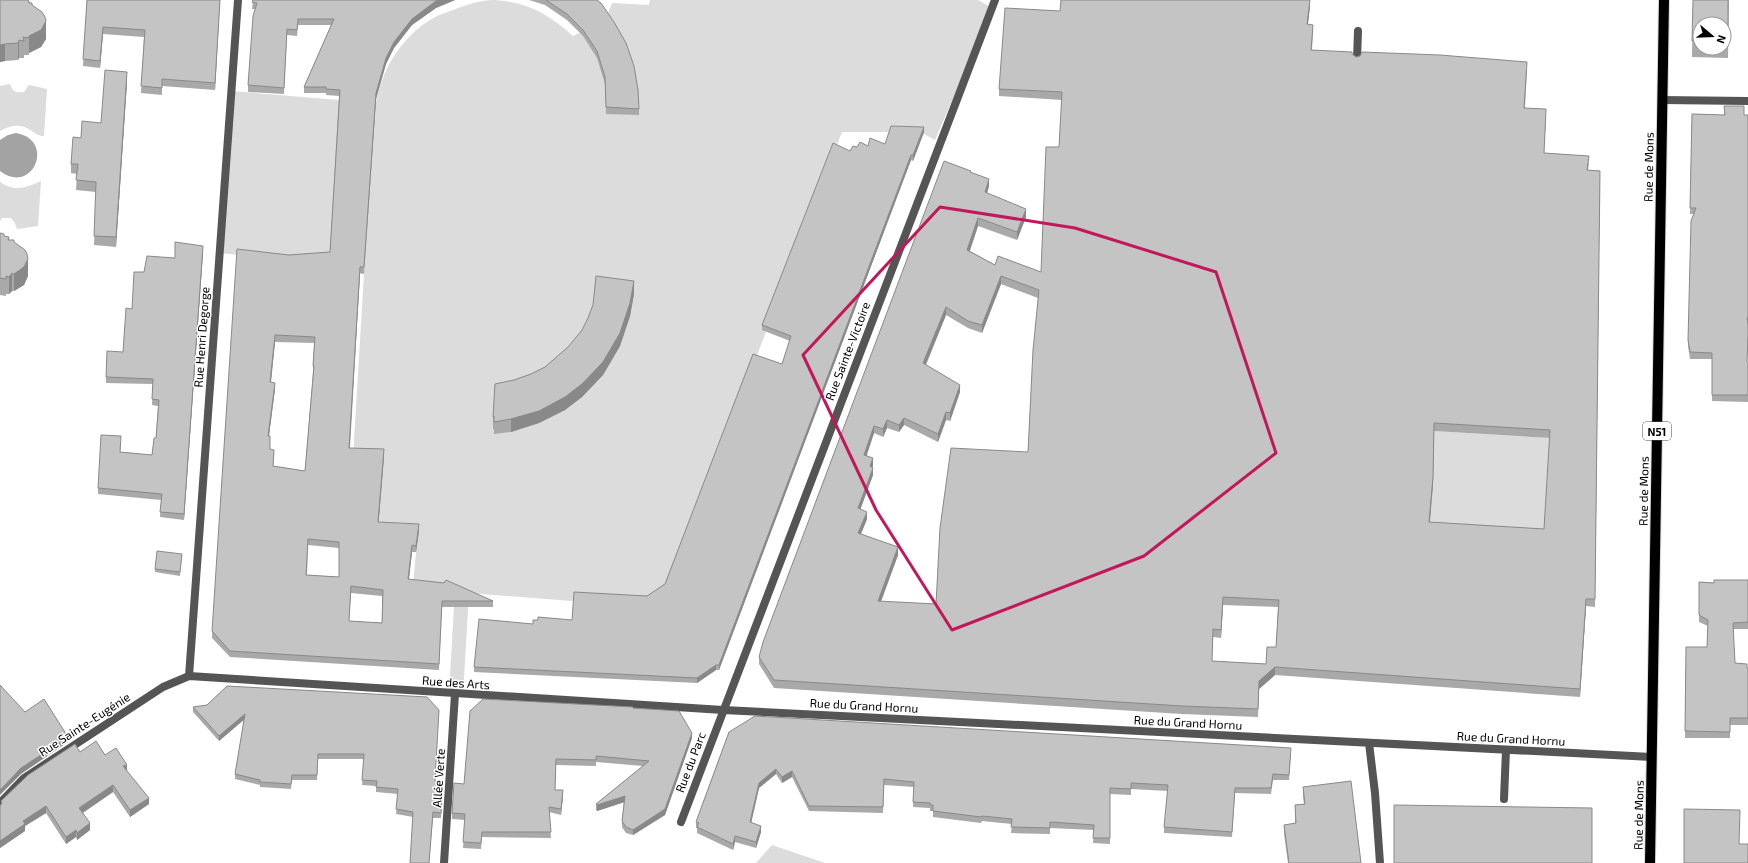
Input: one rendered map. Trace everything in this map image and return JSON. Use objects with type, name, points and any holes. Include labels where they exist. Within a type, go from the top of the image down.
[{"type":"main road","name":"Rue de Mons","points":[[1650,863],[1664,0]]},
{"type":"street","name":"Rue Henri Degorge","points":[[188,676],[238,0]]},
{"type":"street","name":"Rue Sainte-Victoire","points":[[722,710],[995,0]]},
{"type":"street","points":[[1357,60],[1358,31]]},
{"type":"street","points":[[1662,100],[1748,101]]},
{"type":"street","name":"Rue des Arts","points":[[188,676],[722,710]]},
{"type":"street","name":"Rue Sainte-Eugénie","points":[[0,803],[24,778],[163,687],[188,676]]},
{"type":"street","name":"Allée Verte","points":[[444,863],[455,694]]},
{"type":"street","name":"Rue du Grand Hornu","points":[[722,710],[1652,757]]},
{"type":"street","name":"Rue du Parc","points":[[681,822],[722,710]]},
{"type":"street","points":[[1369,743],[1375,794],[1380,863]]},
{"type":"street","points":[[1504,799],[1506,750]]},
{"type":"highlighted area","points":[[940,207],[1075,228],[1216,272],[1276,453],[1144,556],[952,630],[876,510],[803,355]]},
{"type":"shaded area","points":[[494,0],[517,3],[537,10],[555,21],[573,36],[605,21],[612,3],[649,5],[650,0],[978,0],[992,8],[935,140],[920,132],[842,132],[670,584],[648,607],[469,593],[463,695],[449,693],[455,589],[413,586],[418,530],[379,527],[383,459],[353,457],[364,274],[328,271],[325,263],[219,253],[231,91],[376,102],[386,70],[396,53],[415,31],[440,15],[476,2]]},
{"type":"shaded area","points":[[10,84],[12,89],[19,92],[24,92],[29,85],[47,89],[44,136],[38,135],[28,128],[20,126],[8,127],[0,131],[0,86]]},
{"type":"shaded area","points":[[16,133],[28,138],[35,145],[37,155],[35,164],[30,172],[22,177],[12,177],[0,171],[0,140],[8,135]]},
{"type":"shaded area","points":[[41,181],[38,226],[17,229],[11,218],[2,218],[0,221],[0,182],[10,187],[20,188],[30,186]]},
{"type":"shaded area","points":[[1434,431],[1550,438],[1544,537],[1429,530],[1433,484]]},
{"type":"shaded area","points":[[772,845],[825,863],[756,863]]},
{"type":"building","points":[[0,0],[27,0],[29,3],[32,3],[32,5],[42,12],[45,17],[46,21],[41,30],[29,36],[29,38],[23,37],[24,41],[19,40],[18,43],[0,45]]},
{"type":"building","points":[[87,0],[220,0],[215,83],[162,79],[162,88],[141,86],[145,30],[103,27],[100,61],[83,59]]},
{"type":"building","points":[[253,0],[440,0],[436,1],[412,19],[394,42],[386,58],[376,93],[364,267],[360,267],[349,448],[384,449],[378,522],[419,524],[416,546],[412,545],[408,579],[444,583],[446,580],[493,601],[442,601],[439,664],[230,651],[212,631],[237,249],[289,255],[330,252],[340,90],[326,89],[326,87],[304,87],[334,19],[298,19],[297,30],[287,29],[284,88],[248,85],[253,16],[257,3],[252,2]],"holes":[[[275,335],[315,337],[305,471],[273,466],[274,450],[270,449],[270,436],[268,436],[275,383],[270,382]],[[308,539],[339,542],[339,577],[306,575]],[[351,586],[383,590],[382,623],[349,621]]]},
{"type":"building","points":[[546,0],[597,0],[601,3],[626,43],[634,66],[638,90],[639,109],[606,107],[605,77],[597,51],[583,30],[567,14]]},
{"type":"building","points":[[1061,0],[1310,0],[1307,24],[1313,25],[1311,50],[1352,52],[1352,54],[1356,57],[1360,56],[1362,52],[1440,55],[1527,62],[1524,108],[1546,109],[1544,153],[1589,156],[1587,170],[1600,171],[1595,599],[1586,599],[1580,689],[1275,667],[1259,681],[1258,709],[1182,706],[774,680],[759,657],[763,642],[944,161],[989,179],[985,192],[1026,209],[1017,232],[978,218],[967,250],[995,265],[998,256],[1041,272],[1046,147],[1059,147],[1062,92],[999,89],[1005,8],[1060,11]],"holes":[[[1001,276],[1039,290],[1033,350],[1028,452],[951,448],[940,528],[936,604],[878,601],[898,547],[858,533],[867,512],[858,508],[873,468],[870,466],[873,458],[864,455],[874,426],[883,429],[887,420],[899,425],[904,418],[938,434],[946,412],[950,413],[960,385],[923,363],[946,307],[968,321],[982,325]],[[1434,423],[1550,430],[1544,529],[1429,522],[1433,477]],[[1223,597],[1279,600],[1276,647],[1267,647],[1266,664],[1212,661],[1213,629],[1221,630]]]},
{"type":"building","points":[[1693,0],[1728,0],[1728,16],[1693,16]]},
{"type":"building","points":[[105,70],[127,72],[116,237],[94,236],[96,182],[76,180],[78,164],[71,164],[73,137],[81,138],[82,121],[101,123]]},
{"type":"building","points":[[1724,106],[1744,106],[1744,115],[1748,115],[1748,395],[1712,395],[1712,353],[1690,352],[1688,340],[1691,221],[1696,208],[1690,208],[1692,114],[1725,115]]},
{"type":"building","points":[[891,126],[924,127],[913,155],[911,155],[719,665],[716,665],[697,678],[474,667],[479,619],[533,624],[533,620],[538,620],[538,617],[572,620],[574,592],[647,596],[665,584],[753,354],[782,364],[791,336],[762,325],[833,143],[850,151],[853,146],[857,147],[860,142],[868,146],[870,138],[885,144]]},
{"type":"building","points":[[0,233],[9,237],[8,240],[14,240],[14,242],[25,250],[28,259],[24,267],[14,274],[12,273],[9,277],[6,276],[6,279],[0,278]]},
{"type":"building","points":[[175,242],[203,246],[184,514],[160,512],[162,494],[98,488],[101,435],[121,436],[120,452],[152,455],[154,438],[156,438],[159,400],[152,399],[153,379],[106,377],[107,351],[123,352],[126,308],[132,309],[134,272],[144,272],[147,256],[175,258]]},
{"type":"building","points":[[596,276],[634,281],[630,303],[620,333],[603,362],[582,384],[565,397],[539,411],[494,422],[495,384],[514,380],[545,367],[568,347],[582,330],[588,318],[593,305]]},
{"type":"building","points":[[157,551],[182,554],[180,572],[155,569]]},
{"type":"building","points":[[1714,580],[1748,580],[1748,622],[1733,623],[1735,663],[1747,664],[1748,668],[1748,718],[1730,718],[1730,732],[1685,731],[1686,647],[1707,647],[1708,620],[1699,615],[1699,582],[1714,583]]},
{"type":"building","points":[[0,685],[25,712],[44,699],[68,737],[21,768],[0,790]]},
{"type":"building","points":[[227,686],[427,697],[439,710],[435,781],[443,782],[441,813],[433,812],[429,863],[410,863],[413,812],[396,809],[398,789],[376,787],[377,781],[362,780],[364,754],[318,754],[317,775],[292,775],[291,784],[260,782],[260,780],[235,774],[245,714],[219,736],[193,707],[207,705]]},
{"type":"building","points":[[483,699],[679,711],[692,733],[665,809],[633,830],[626,827],[622,821],[625,796],[597,805],[596,804],[649,761],[596,756],[596,760],[556,759],[555,790],[563,790],[561,809],[549,807],[551,832],[482,832],[481,843],[463,842],[465,814],[452,813],[454,783],[464,784],[470,711]]},
{"type":"building","points":[[755,716],[1291,748],[1289,775],[1273,774],[1271,788],[1235,788],[1232,832],[1164,827],[1168,785],[1131,783],[1131,789],[1110,788],[1110,838],[1093,838],[1094,825],[1050,822],[1050,828],[1011,827],[1012,819],[933,811],[933,805],[930,805],[930,803],[913,802],[914,782],[884,779],[883,807],[809,806],[792,771],[782,777],[776,769],[759,783],[750,822],[761,826],[756,842],[735,836],[733,844],[697,827],[699,823],[696,822],[729,732]]},
{"type":"building","points":[[96,741],[105,755],[116,748],[127,765],[123,766],[149,798],[130,810],[113,785],[79,808],[90,823],[77,833],[76,830],[66,837],[46,806],[23,821],[25,824],[0,841],[1,801],[28,775],[75,744],[80,752]]},
{"type":"building","points":[[1351,781],[1361,863],[1289,863],[1284,825],[1296,823],[1295,805],[1305,804],[1303,787]]},
{"type":"building","points":[[1394,805],[1592,808],[1592,863],[1394,863]]},
{"type":"building","points":[[1684,809],[1740,810],[1739,844],[1748,844],[1748,863],[1684,863]]}]
